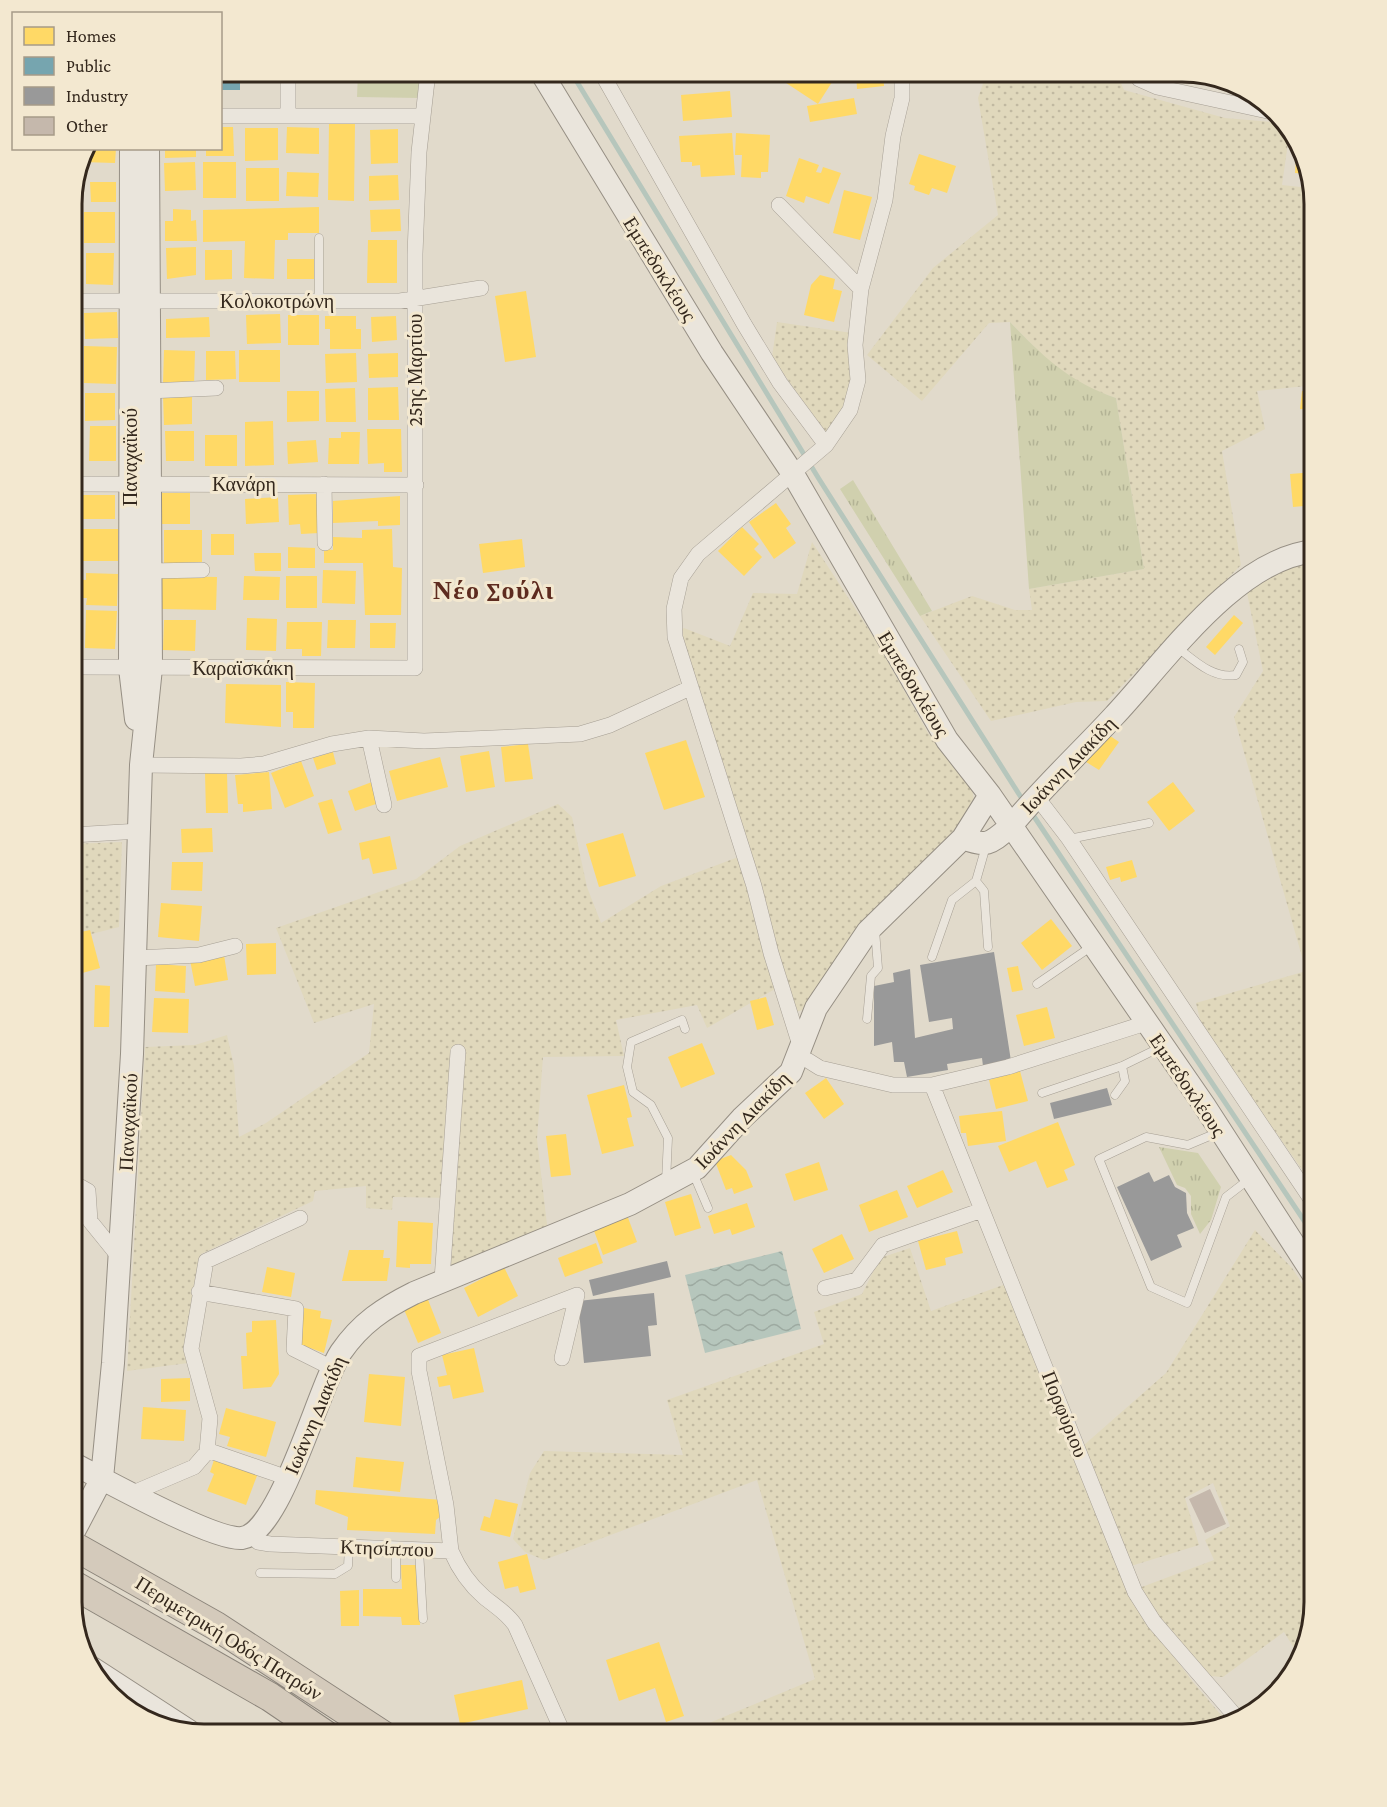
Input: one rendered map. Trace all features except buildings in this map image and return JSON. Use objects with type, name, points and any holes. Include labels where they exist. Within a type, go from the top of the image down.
[{"type":"highway","name":"Περιμετρική Οδός Πατρών","points":[[82,1551],[216,1626],[366,1724]]},
{"type":"highway","name":"Περιμετρική Οδός Πατρών","points":[[82,1590],[270,1697],[310,1724]]},
{"type":"street","points":[[288,82],[288,116]]},
{"type":"street","name":"25ης Μαρτίου","points":[[415,668],[414,301],[417,178],[427,82]]},
{"type":"street","name":"Εμπεδοκλέους","points":[[547,82],[712,353],[793,474],[920,698],[947,740],[990,795],[1093,945],[1220,1131],[1304,1260]]},
{"type":"street","points":[[607,82],[744,324],[821,450]]},
{"type":"street","points":[[902,83],[902,98],[893,136],[885,200],[861,289],[855,345],[858,380],[850,410],[821,450],[717,535],[698,554],[681,578],[674,609],[675,637],[801,1041],[804,1058],[813,1066],[893,1085],[932,1085],[1008,1067],[1146,1023]]},
{"type":"street","points":[[1146,83],[1258,109]]},
{"type":"street","points":[[222,116],[423,116]]},
{"type":"street","name":"Παναχαϊκού","points":[[131,150],[139,300],[148,391],[139,484],[149,572],[140,668]]},
{"type":"street","name":"Παναχαϊκού","points":[[102,1478],[120,1258],[136,958],[141,765],[139,300],[148,150]]},
{"type":"street","points":[[779,205],[861,289]]},
{"type":"street","name":"Κολοκοτρώνη","points":[[83,301],[414,301],[481,288]]},
{"type":"street","points":[[148,391],[216,388]]},
{"type":"street","name":"Κανάρη","points":[[83,484],[416,485]]},
{"type":"street","points":[[324,484],[325,543]]},
{"type":"street","name":"Ιωάννη Διακίδη","points":[[987,844],[1011,826],[1036,796],[1217,605],[1263,569],[1281,560],[1304,553]]},
{"type":"street","points":[[149,572],[202,570]]},
{"type":"street","name":"Καραϊσκάκη","points":[[83,667],[415,668]]},
{"type":"street","points":[[141,765],[241,766],[264,764],[332,744],[369,738],[424,741],[579,734],[610,725],[690,688]]},
{"type":"street","points":[[369,738],[384,805]]},
{"type":"street","name":"Ιωάννη Διακίδη","points":[[250,1534],[272,1509],[288,1478],[332,1368],[351,1339],[371,1317],[442,1280],[630,1204],[693,1172],[742,1118],[782,1083],[796,1063],[801,1041],[816,1008],[875,923],[963,837],[990,795]]},
{"type":"street","points":[[1036,796],[1070,839],[1304,1189]]},
{"type":"street","points":[[83,834],[140,831]]},
{"type":"street","points":[[963,837],[979,844],[987,844]]},
{"type":"street","points":[[136,958],[199,955],[235,946]]},
{"type":"street","points":[[442,1280],[458,1052]]},
{"type":"street","name":"Πορφύριου","points":[[932,1085],[1135,1592],[1154,1622],[1232,1713]]},
{"type":"street","points":[[82,1188],[87,1191],[90,1221],[120,1258]]},
{"type":"street","points":[[825,1288],[857,1280],[883,1245],[982,1210]]},
{"type":"street","points":[[133,1493],[194,1467],[202,1460],[207,1450],[210,1418],[190,1349],[206,1261],[300,1218]]},
{"type":"street","points":[[199,1292],[296,1309],[294,1349],[332,1368]]},
{"type":"street","points":[[451,1551],[446,1505],[418,1371],[419,1356],[577,1295],[562,1358]]},
{"type":"street","points":[[207,1450],[288,1478]]},
{"type":"street","points":[[82,1468],[207,1530],[240,1538],[250,1534]]},
{"type":"street","points":[[82,1516],[102,1478]]},
{"type":"street","name":"Κτησίππου","points":[[250,1534],[264,1543],[451,1551],[456,1563],[477,1590],[506,1612],[515,1625],[536,1666],[560,1724]]},
{"type":"street","points":[[116,1687],[139,1705]]},
{"type":"lane","points":[[319,238],[319,301]]},
{"type":"lane","points":[[1177,647],[1206,669],[1226,677],[1236,675],[1243,662],[1239,648]]},
{"type":"lane","points":[[1070,839],[1149,823]]},
{"type":"lane","points":[[932,957],[952,900],[976,881],[987,844]]},
{"type":"lane","points":[[976,881],[984,891],[988,947]]},
{"type":"lane","points":[[867,1019],[871,976],[878,968],[875,923]]},
{"type":"lane","points":[[1037,984],[1093,945]]},
{"type":"lane","points":[[666,1186],[665,1161],[668,1138],[651,1105],[633,1092],[627,1067],[631,1042],[682,1020],[685,1029]]},
{"type":"lane","points":[[1042,1093],[1122,1066],[1162,1047]]},
{"type":"lane","points":[[1115,1095],[1125,1081],[1122,1066]]},
{"type":"lane","points":[[1220,1131],[1188,1145],[1146,1137],[1099,1159],[1151,1287],[1187,1303],[1226,1197],[1250,1178]]},
{"type":"lane","points":[[693,1172],[708,1208]]},
{"type":"lane","points":[[260,1573],[337,1574],[348,1566],[349,1547]]},
{"type":"lane","points":[[396,1549],[396,1578]]},
{"type":"lane","points":[[419,1550],[423,1619]]},
{"type":"shaded area","points":[[983,83],[1121,83],[1124,90],[1225,118],[1272,122],[1288,144],[1282,185],[1303,187],[1304,197],[1304,386],[1257,391],[1265,429],[1222,451],[1241,565],[1107,701],[1076,702],[991,721],[920,616],[972,596],[1015,610],[1032,610],[1029,589],[1144,569],[1116,398],[1088,388],[1050,363],[1010,322],[989,323],[922,401],[867,355],[933,268],[998,215],[978,98]]},
{"type":"shaded area","points":[[777,322],[852,333],[853,381],[846,409],[827,436],[772,357]]},
{"type":"shaded area","points":[[812,542],[875,639],[928,733],[972,788],[974,801],[960,835],[812,1007],[796,1012],[679,631],[684,628],[730,646],[753,593],[797,594]]},
{"type":"shaded area","points":[[1304,562],[1304,964],[1234,717],[1263,671],[1246,588],[1290,565]]},
{"type":"shaded area","points":[[558,804],[572,817],[587,887],[601,923],[661,886],[741,856],[775,989],[707,1028],[697,1005],[616,1020],[624,1056],[543,1057],[537,1139],[548,1233],[451,1269],[454,1198],[393,1197],[392,1210],[366,1208],[366,1186],[315,1191],[313,1201],[201,1254],[188,1363],[127,1371],[145,1047],[195,1045],[227,1035],[234,1066],[239,1137],[266,1123],[369,1053],[374,1004],[314,1023],[276,928],[416,879],[460,846]]},
{"type":"shaded area","points":[[122,842],[119,927],[82,936],[83,844]]},
{"type":"shaded area","points":[[1304,972],[1304,1172],[1202,1028],[1196,1003]]},
{"type":"shaded area","points":[[1255,1230],[1292,1268],[1304,1286],[1303,1618],[1295,1649],[1284,1632],[1223,1677],[1210,1676],[1159,1618],[1139,1588],[1214,1560],[1205,1540],[1230,1526],[1213,1483],[1185,1498],[1199,1545],[1131,1566],[1084,1445],[1166,1373]]},
{"type":"shaded area","points":[[910,1248],[931,1311],[1006,1284],[1138,1609],[1223,1717],[1182,1724],[707,1724],[815,1679],[757,1480],[544,1560],[525,1552],[513,1539],[530,1473],[544,1451],[683,1455],[667,1400],[824,1344],[814,1312],[862,1294],[880,1258]]},
{"type":"green space","points":[[358,82],[419,82],[419,98],[357,97]]},
{"type":"green space","points":[[1010,322],[1058,367],[1084,384],[1116,398],[1144,569],[1029,589]]},
{"type":"green space","points":[[853,480],[932,611],[920,616],[840,489]]},
{"type":"green space","points":[[1159,1147],[1198,1153],[1221,1187],[1211,1220],[1200,1234],[1191,1214],[1191,1196],[1185,1188],[1177,1185]]},
{"type":"water","points":[[782,1251],[801,1329],[705,1353],[685,1275]]},
{"type":"waterway","points":[[577,82],[819,479],[1024,802]]},
{"type":"waterway","points":[[1031,812],[1304,1221]]},
{"type":"district","name":"Νέο Σούλι","points":[[494,590]]}]
